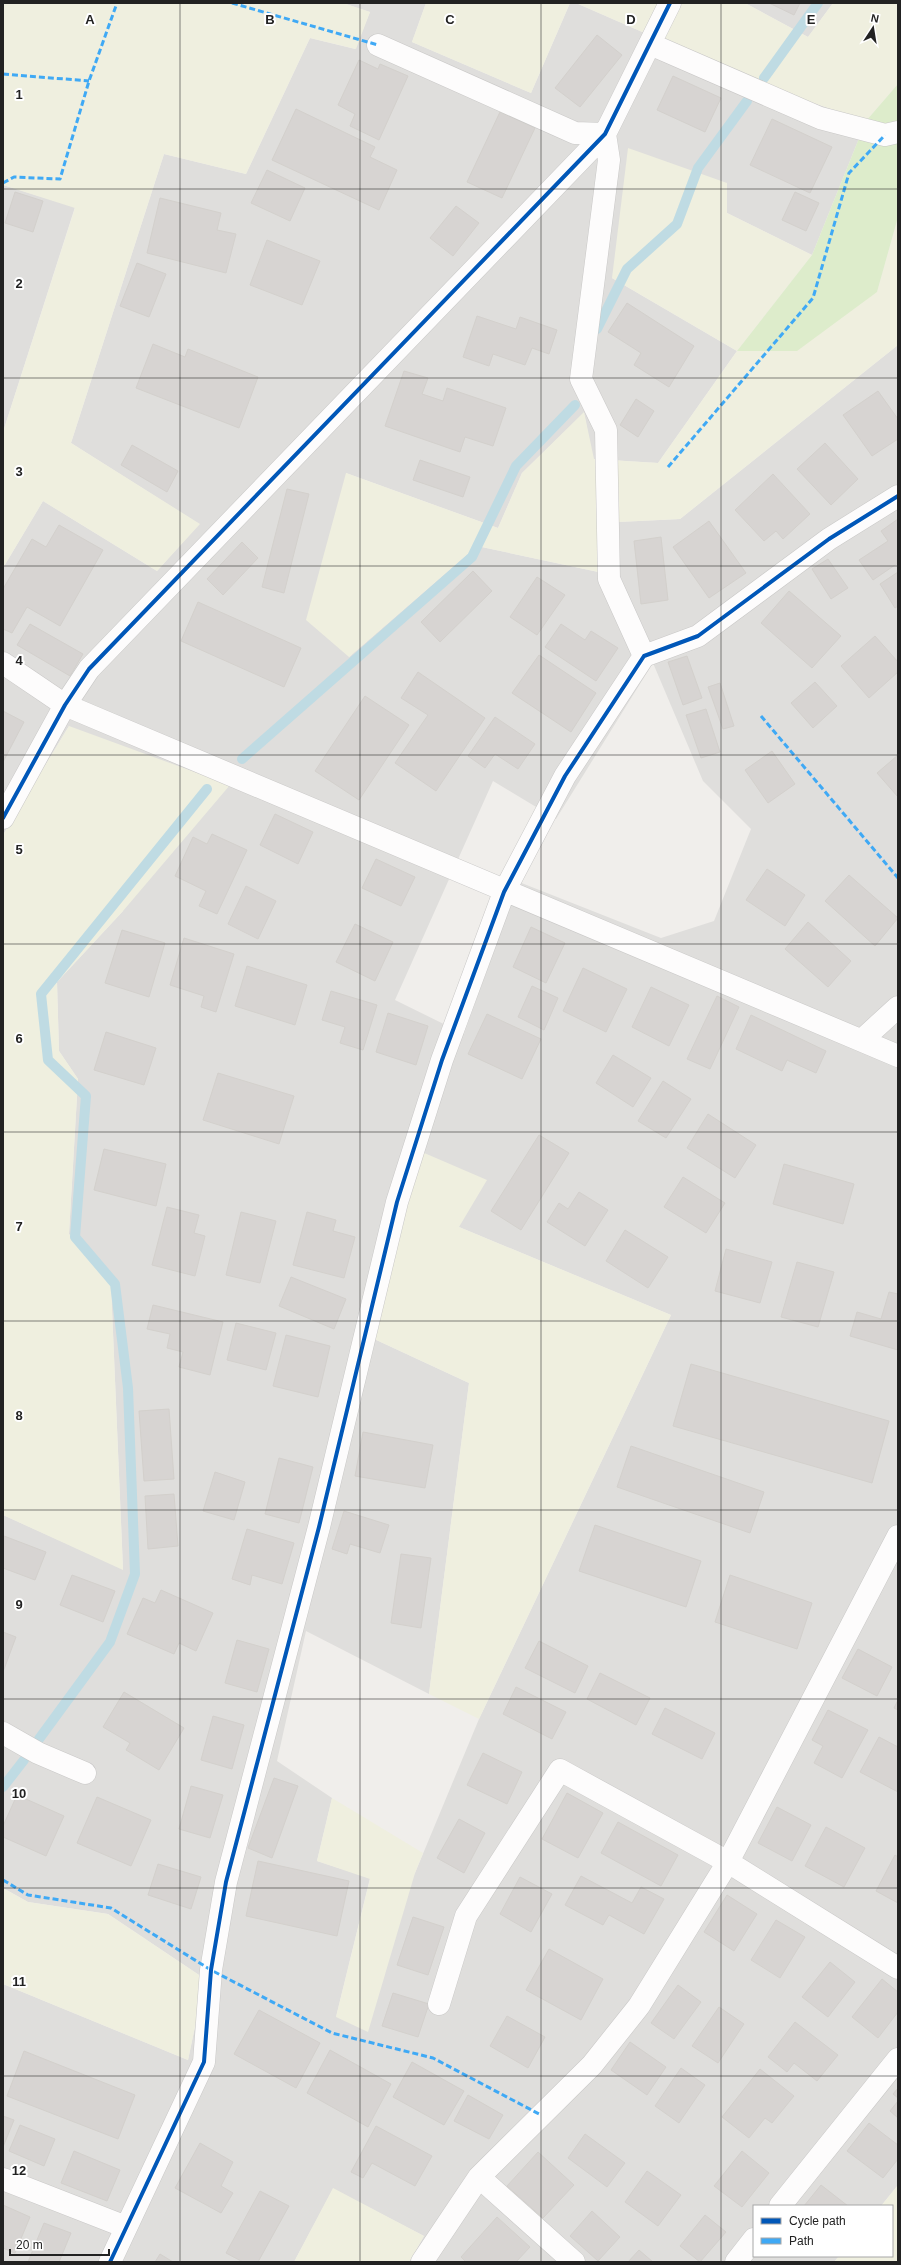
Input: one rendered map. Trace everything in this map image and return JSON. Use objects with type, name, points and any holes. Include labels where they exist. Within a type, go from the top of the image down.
[{"type":"street","points":[[3,818],[65,705],[89,669],[605,134],[670,3]]},
{"type":"street","points":[[650,44],[820,118],[885,136],[898,132]]},
{"type":"street","points":[[378,45],[575,133],[605,134]]},
{"type":"street","points":[[605,134],[609,160],[580,379],[606,430],[609,579],[644,656]]},
{"type":"street","points":[[110,2262],[204,2062],[211,1970],[226,1882],[319,1527],[396,1202],[442,1060],[504,892],[565,776],[644,656],[698,636],[830,539],[898,496]]},
{"type":"street","points":[[3,663],[65,705],[504,892],[898,1056]]},
{"type":"street","points":[[862,1040],[898,1007]]},
{"type":"street","points":[[422,2262],[479,2177],[592,2065],[634,2012],[728,1862],[898,1536]]},
{"type":"street","points":[[3,1733],[38,1752],[85,1773]]},
{"type":"street","points":[[439,2004],[466,1916],[560,1770],[728,1862],[898,1968]]},
{"type":"street","points":[[781,2205],[898,2059]]},
{"type":"street","points":[[479,2177],[574,2262]]},
{"type":"street","points":[[3,2179],[126,2227]]},
{"type":"street","points":[[736,2262],[753,2240]]},
{"type":"shaded area","points":[[343,3],[426,3],[412,42],[531,93],[570,3],[576,3],[770,88],[866,121],[812,255],[727,213],[612,278],[737,351],[658,463],[593,459],[584,413],[522,473],[498,528],[346,473],[349,657],[477,546],[617,576],[618,522],[680,519],[898,345],[898,2185],[882,2205],[753,2205],[753,2257],[838,2257],[834,2262],[409,2262],[424,2236],[333,2189],[294,2262],[3,2262],[3,1984],[188,2060],[205,1979],[108,1914],[28,1902],[3,1888],[3,1515],[123,1569],[111,1285],[69,1234],[78,1079],[59,1051],[57,982],[123,911],[69,726],[3,835],[3,568],[43,501],[157,571],[199,524],[71,443],[164,154],[246,174],[310,38],[355,49],[370,12]],"holes":[[[653,663],[703,781],[751,829],[714,921],[661,938],[519,882],[464,1034],[395,1000],[493,781],[556,819]],[[459,1227],[671,1315],[479,1719],[415,1873],[336,2017],[370,1878],[317,1861],[332,1798],[277,1761],[306,1631],[429,1694],[469,1383],[372,1338]]]},
{"type":"shaded area","points":[[745,3],[833,3],[808,37]]},
{"type":"shaded area","points":[[3,185],[75,207],[3,432]]},
{"type":"green space","points":[[3,3],[343,3],[370,12],[356,49],[310,38],[246,174],[164,154],[71,443],[200,524],[157,571],[43,501],[3,568],[3,432],[75,208],[3,185]]},
{"type":"green space","points":[[426,3],[570,3],[531,93],[412,42]]},
{"type":"green space","points":[[576,3],[745,3],[808,37],[833,3],[898,3],[898,84],[866,121],[770,88]]},
{"type":"green space","points":[[898,84],[898,217],[877,292],[797,351],[737,351],[812,255],[866,121]]},
{"type":"green space","points":[[628,148],[727,183],[727,213],[812,255],[737,351],[612,278]]},
{"type":"green space","points":[[898,217],[898,345],[680,519],[618,522],[617,576],[477,546],[349,657],[306,620],[346,473],[498,528],[522,473],[584,412],[594,459],[658,463],[737,351],[877,292]]},
{"type":"green space","points":[[69,726],[230,785],[123,911],[57,982],[59,1051],[78,1079],[69,1234],[111,1285],[123,1570],[3,1515],[3,835]]},
{"type":"green space","points":[[422,1152],[487,1180],[459,1227],[671,1315],[479,1719],[429,1694],[469,1383],[372,1338],[404,1204]]},
{"type":"green space","points":[[332,1798],[423,1853],[415,1873],[368,2032],[336,2017],[370,1879],[317,1861]]},
{"type":"green space","points":[[3,1888],[28,1902],[108,1914],[205,1979],[188,2060],[3,1984]]},
{"type":"green space","points":[[898,2185],[898,2262],[834,2262],[838,2257],[893,2257],[893,2205],[882,2205]]},
{"type":"green space","points":[[333,2188],[424,2236],[409,2262],[294,2262]]},
{"type":"building","points":[[769,3],[800,3],[794,15]]},
{"type":"building","points":[[597,35],[622,55],[580,107],[555,88]]},
{"type":"building","points":[[359,60],[378,69],[380,64],[408,76],[379,140],[350,126],[355,114],[338,105]]},
{"type":"building","points":[[673,76],[721,98],[705,132],[657,110]]},
{"type":"building","points":[[296,109],[375,147],[370,157],[397,170],[379,210],[272,160]]},
{"type":"building","points":[[500,112],[535,128],[502,198],[467,182]]},
{"type":"building","points":[[772,119],[832,147],[810,193],[750,165]]},
{"type":"building","points":[[267,170],[305,188],[290,221],[251,203]]},
{"type":"building","points":[[15,192],[43,201],[33,232],[5,223]]},
{"type":"building","points":[[795,192],[819,203],[806,231],[782,220]]},
{"type":"building","points":[[160,198],[221,213],[217,230],[236,234],[226,273],[147,253]]},
{"type":"building","points":[[456,206],[479,223],[453,256],[430,238]]},
{"type":"building","points":[[267,240],[320,261],[302,305],[250,285]]},
{"type":"building","points":[[137,263],[166,274],[149,317],[120,306]]},
{"type":"building","points":[[627,303],[694,346],[669,387],[634,365],[641,353],[608,332]]},
{"type":"building","points":[[477,316],[516,329],[520,317],[557,330],[549,354],[532,348],[525,365],[493,354],[489,366],[463,357]]},
{"type":"building","points":[[153,344],[185,357],[188,349],[258,377],[239,428],[136,388]]},
{"type":"building","points":[[404,371],[428,378],[422,394],[443,401],[447,388],[506,408],[493,446],[465,437],[460,452],[385,426]]},
{"type":"building","points":[[878,391],[898,419],[898,439],[872,456],[843,415]]},
{"type":"building","points":[[636,399],[654,411],[638,437],[620,425]]},
{"type":"building","points":[[825,443],[858,479],[831,505],[797,469]]},
{"type":"building","points":[[132,445],[178,471],[167,492],[121,465]]},
{"type":"building","points":[[420,460],[470,477],[463,497],[413,480]]},
{"type":"building","points":[[773,474],[810,514],[783,539],[776,531],[764,541],[735,510]]},
{"type":"building","points":[[287,489],[309,494],[284,593],[262,587]]},
{"type":"building","points":[[898,519],[898,563],[873,580],[859,560],[888,541],[881,531]]},
{"type":"building","points":[[709,521],[746,573],[709,598],[673,547]]},
{"type":"building","points":[[59,525],[103,550],[60,626],[27,607],[12,633],[3,629],[3,589],[32,539],[46,547]]},
{"type":"building","points":[[661,537],[668,600],[641,604],[634,541]]},
{"type":"building","points":[[242,542],[258,558],[223,595],[207,579]]},
{"type":"building","points":[[828,559],[848,588],[831,599],[812,569]]},
{"type":"building","points":[[473,571],[492,591],[440,642],[421,622]]},
{"type":"building","points":[[898,572],[898,606],[895,608],[880,584]]},
{"type":"building","points":[[537,577],[565,595],[537,635],[510,617]]},
{"type":"building","points":[[789,591],[841,636],[812,668],[761,623]]},
{"type":"building","points":[[198,602],[301,648],[284,687],[181,641]]},
{"type":"building","points":[[30,624],[83,654],[70,676],[17,645]]},
{"type":"building","points":[[561,624],[585,640],[591,631],[618,648],[596,681],[545,647]]},
{"type":"building","points":[[875,636],[898,662],[898,672],[869,698],[841,666]]},
{"type":"building","points":[[539,655],[596,693],[571,732],[512,693]]},
{"type":"building","points":[[687,656],[702,698],[683,705],[668,662]]},
{"type":"building","points":[[418,672],[485,718],[436,791],[395,763],[428,715],[401,698]]},
{"type":"building","points":[[815,682],[837,706],[813,728],[791,703]]},
{"type":"building","points":[[720,683],[734,726],[723,729],[708,687]]},
{"type":"building","points":[[365,696],[409,725],[359,800],[315,771]]},
{"type":"building","points":[[706,709],[720,752],[701,758],[686,715]]},
{"type":"building","points":[[3,711],[24,722],[3,762]]},
{"type":"building","points":[[495,717],[535,744],[518,769],[495,754],[485,768],[468,756]]},
{"type":"building","points":[[772,751],[795,784],[768,803],[745,770]]},
{"type":"building","points":[[898,755],[898,797],[877,773]]},
{"type":"building","points":[[275,814],[313,832],[298,864],[260,845]]},
{"type":"building","points":[[212,834],[247,850],[217,914],[199,906],[206,891],[175,876],[193,837],[207,844]]},
{"type":"building","points":[[376,859],[415,877],[401,906],[362,888]]},
{"type":"building","points":[[767,869],[805,895],[785,926],[746,900]]},
{"type":"building","points":[[849,875],[898,918],[875,946],[825,901]]},
{"type":"building","points":[[246,886],[276,901],[258,939],[228,924]]},
{"type":"building","points":[[808,922],[851,961],[828,987],[785,949]]},
{"type":"building","points":[[355,924],[393,942],[375,981],[336,962]]},
{"type":"building","points":[[531,927],[565,943],[546,983],[513,967]]},
{"type":"building","points":[[122,930],[165,943],[149,997],[105,983]]},
{"type":"building","points":[[184,938],[234,954],[216,1012],[201,1007],[204,996],[170,985]]},
{"type":"building","points":[[247,966],[307,985],[295,1025],[235,1006]]},
{"type":"building","points":[[583,968],[627,989],[606,1032],[563,1011]]},
{"type":"building","points":[[532,986],[558,998],[544,1030],[518,1017]]},
{"type":"building","points":[[651,987],[689,1005],[669,1046],[632,1027]]},
{"type":"building","points":[[331,991],[377,1005],[363,1050],[340,1043],[345,1027],[322,1020]]},
{"type":"building","points":[[717,996],[739,1007],[710,1069],[687,1059]]},
{"type":"building","points":[[388,1013],[428,1026],[416,1065],[376,1052]]},
{"type":"building","points":[[487,1014],[541,1039],[522,1079],[468,1054]]},
{"type":"building","points":[[751,1015],[826,1051],[816,1073],[787,1060],[782,1071],[736,1049]]},
{"type":"building","points":[[106,1032],[156,1048],[144,1085],[94,1070]]},
{"type":"building","points":[[613,1055],[651,1078],[633,1107],[596,1083]]},
{"type":"building","points":[[218,1073],[294,1096],[279,1144],[203,1120]]},
{"type":"building","points":[[663,1081],[691,1099],[666,1138],[638,1121]]},
{"type":"building","points":[[708,1114],[756,1145],[735,1178],[687,1148]]},
{"type":"building","points":[[539,1135],[569,1153],[521,1230],[491,1211]]},
{"type":"building","points":[[104,1149],[166,1164],[156,1206],[94,1190]]},
{"type":"building","points":[[784,1164],[854,1184],[843,1224],[773,1204]]},
{"type":"building","points":[[683,1177],[725,1203],[706,1233],[664,1207]]},
{"type":"building","points":[[579,1192],[608,1210],[585,1246],[547,1222],[559,1203],[568,1209]]},
{"type":"building","points":[[167,1207],[199,1215],[194,1233],[205,1236],[195,1276],[152,1265]]},
{"type":"building","points":[[241,1212],[276,1221],[260,1283],[226,1275]]},
{"type":"building","points":[[307,1212],[336,1220],[333,1231],[355,1237],[344,1278],[293,1265]]},
{"type":"building","points":[[625,1230],[668,1257],[648,1288],[606,1261]]},
{"type":"building","points":[[726,1249],[772,1262],[760,1303],[715,1291]]},
{"type":"building","points":[[797,1262],[834,1272],[818,1327],[781,1317]]},
{"type":"building","points":[[291,1277],[346,1299],[334,1329],[279,1306]]},
{"type":"building","points":[[889,1292],[898,1294],[898,1350],[850,1336],[857,1312],[881,1319]]},
{"type":"building","points":[[153,1305],[223,1322],[210,1375],[179,1367],[183,1352],[167,1348],[170,1334],[147,1329]]},
{"type":"building","points":[[236,1323],[276,1333],[266,1370],[227,1360]]},
{"type":"building","points":[[286,1335],[330,1346],[318,1397],[273,1386]]},
{"type":"building","points":[[691,1364],[889,1421],[872,1483],[673,1426]]},
{"type":"building","points":[[169,1409],[174,1479],[144,1481],[139,1411]]},
{"type":"building","points":[[363,1432],[433,1445],[425,1488],[355,1476]]},
{"type":"building","points":[[631,1446],[764,1492],[750,1533],[617,1487]]},
{"type":"building","points":[[279,1458],[313,1467],[299,1523],[265,1514]]},
{"type":"building","points":[[215,1472],[245,1482],[234,1520],[203,1511]]},
{"type":"building","points":[[174,1494],[178,1546],[148,1549],[145,1496]]},
{"type":"building","points":[[344,1511],[389,1525],[380,1553],[350,1544],[347,1554],[332,1549]]},
{"type":"building","points":[[595,1525],[701,1561],[686,1607],[579,1571]]},
{"type":"building","points":[[247,1529],[294,1543],[282,1584],[252,1575],[250,1585],[232,1579]]},
{"type":"building","points":[[4,1536],[46,1552],[35,1580],[3,1568]]},
{"type":"building","points":[[401,1554],[431,1558],[421,1628],[391,1623]]},
{"type":"building","points":[[72,1575],[115,1591],[103,1622],[60,1605]]},
{"type":"building","points":[[730,1575],[812,1603],[797,1649],[715,1622]]},
{"type":"building","points":[[161,1590],[213,1613],[196,1651],[179,1643],[174,1654],[127,1634],[143,1598],[155,1603]]},
{"type":"building","points":[[3,1632],[16,1637],[3,1672]]},
{"type":"building","points":[[237,1640],[269,1649],[257,1692],[225,1683]]},
{"type":"building","points":[[539,1641],[588,1666],[575,1693],[525,1668]]},
{"type":"building","points":[[858,1649],[892,1667],[877,1696],[842,1678]]},
{"type":"building","points":[[600,1673],[650,1698],[636,1725],[587,1699]]},
{"type":"building","points":[[516,1687],[566,1712],[552,1739],[503,1714]]},
{"type":"building","points":[[124,1692],[184,1728],[159,1770],[126,1750],[130,1743],[103,1727]]},
{"type":"building","points":[[898,1700],[898,1710],[894,1708]]},
{"type":"building","points":[[665,1708],[715,1733],[702,1759],[652,1734]]},
{"type":"building","points":[[828,1710],[868,1730],[842,1778],[814,1763],[823,1746],[812,1740]]},
{"type":"building","points":[[213,1716],[244,1725],[232,1769],[201,1760]]},
{"type":"building","points":[[879,1737],[898,1747],[898,1792],[860,1772]]},
{"type":"building","points":[[483,1753],[522,1772],[507,1804],[467,1785]]},
{"type":"building","points":[[274,1778],[298,1786],[272,1858],[248,1848]]},
{"type":"building","points":[[191,1786],[223,1795],[210,1838],[179,1829]]},
{"type":"building","points":[[567,1793],[603,1813],[578,1858],[542,1839]]},
{"type":"building","points":[[17,1795],[64,1816],[46,1856],[3,1837],[3,1826]]},
{"type":"building","points":[[97,1797],[151,1820],[131,1866],[77,1843]]},
{"type":"building","points":[[777,1807],[811,1825],[792,1861],[758,1843]]},
{"type":"building","points":[[459,1819],[485,1833],[464,1873],[437,1858]]},
{"type":"building","points":[[618,1822],[678,1855],[661,1886],[601,1853]]},
{"type":"building","points":[[826,1827],[865,1848],[844,1887],[805,1866]]},
{"type":"building","points":[[895,1855],[898,1857],[898,1903],[876,1891]]},
{"type":"building","points":[[258,1861],[349,1881],[337,1936],[246,1916]]},
{"type":"building","points":[[158,1864],[201,1877],[191,1909],[148,1895]]},
{"type":"building","points":[[581,1876],[632,1903],[641,1887],[664,1899],[644,1934],[609,1915],[603,1925],[565,1905]]},
{"type":"building","points":[[520,1877],[552,1894],[531,1932],[500,1914]]},
{"type":"building","points":[[727,1895],[757,1914],[734,1951],[704,1932]]},
{"type":"building","points":[[413,1917],[444,1927],[428,1975],[397,1965]]},
{"type":"building","points":[[776,1920],[805,1937],[780,1978],[751,1960]]},
{"type":"building","points":[[549,1949],[603,1979],[581,2020],[526,1990]]},
{"type":"building","points":[[830,1962],[855,1982],[828,2017],[802,1997]]},
{"type":"building","points":[[882,1979],[898,1992],[898,2012],[878,2038],[852,2017]]},
{"type":"building","points":[[678,1985],[701,2002],[674,2039],[651,2023]]},
{"type":"building","points":[[393,1993],[429,2004],[418,2037],[382,2026]]},
{"type":"building","points":[[719,2007],[744,2024],[718,2063],[692,2046]]},
{"type":"building","points":[[259,2010],[320,2043],[296,2088],[234,2054]]},
{"type":"building","points":[[507,2016],[545,2037],[528,2068],[490,2046]]},
{"type":"building","points":[[795,2022],[838,2055],[817,2081],[794,2063],[787,2072],[768,2057]]},
{"type":"building","points":[[630,2042],[666,2067],[647,2095],[611,2070]]},
{"type":"building","points":[[330,2050],[391,2084],[368,2127],[307,2093]]},
{"type":"building","points":[[24,2051],[135,2095],[118,2139],[7,2096]]},
{"type":"building","points":[[412,2062],[464,2091],[444,2125],[393,2097]]},
{"type":"building","points":[[681,2068],[705,2085],[679,2123],[655,2106]]},
{"type":"building","points":[[760,2069],[794,2096],[772,2123],[765,2118],[749,2138],[722,2117]]},
{"type":"building","points":[[898,2088],[898,2098],[893,2094]]},
{"type":"building","points":[[468,2095],[503,2115],[489,2139],[454,2121]]},
{"type":"building","points":[[898,2101],[898,2118],[890,2111]]},
{"type":"building","points":[[3,2116],[14,2120],[3,2147]]},
{"type":"building","points":[[869,2123],[898,2145],[898,2159],[883,2178],[847,2151]]},
{"type":"building","points":[[20,2125],[55,2139],[44,2166],[9,2151]]},
{"type":"building","points":[[376,2126],[432,2156],[415,2186],[372,2163],[363,2178],[351,2172]]},
{"type":"building","points":[[585,2134],[625,2163],[607,2187],[568,2158]]},
{"type":"building","points":[[200,2143],[233,2162],[221,2186],[233,2193],[221,2213],[175,2188]]},
{"type":"building","points":[[74,2151],[120,2170],[107,2201],[61,2183]]},
{"type":"building","points":[[742,2151],[769,2173],[742,2207],[714,2186]]},
{"type":"building","points":[[538,2152],[574,2185],[543,2218],[507,2186]]},
{"type":"building","points":[[647,2171],[681,2195],[658,2226],[625,2202]]},
{"type":"building","points":[[821,2185],[847,2205],[805,2205]]},
{"type":"building","points":[[260,2191],[289,2206],[258,2262],[243,2262],[226,2253]]},
{"type":"building","points":[[3,2205],[30,2217],[15,2253],[3,2248]]},
{"type":"building","points":[[592,2211],[620,2237],[598,2261],[570,2236]]},
{"type":"building","points":[[705,2215],[726,2232],[700,2262],[680,2246]]},
{"type":"building","points":[[497,2217],[530,2247],[516,2262],[466,2262],[461,2257]]},
{"type":"building","points":[[44,2223],[71,2233],[59,2262],[28,2262]]},
{"type":"building","points":[[639,2250],[653,2262],[628,2262]]},
{"type":"building","points":[[160,2254],[173,2262],[155,2262]]},
{"type":"waterway","points":[[764,78],[818,3]]},
{"type":"waterway","points":[[597,329],[627,269],[677,224],[698,168],[747,101]]},
{"type":"waterway","points":[[242,759],[472,557],[516,466],[575,405]]},
{"type":"waterway","points":[[39,1739],[110,1642],[135,1574],[128,1388],[115,1284],[75,1237],[86,1096],[48,1060],[41,994],[207,789]]},
{"type":"waterway","points":[[3,1787],[24,1760]]},
{"type":"marked path","points":[[3,183],[14,177],[60,179],[89,81],[117,3]]},
{"type":"marked path","points":[[232,3],[378,45]]},
{"type":"marked path","points":[[3,74],[89,81]]},
{"type":"marked path","points":[[668,467],[813,298],[849,173],[885,135]]},
{"type":"marked path","points":[[761,716],[898,878]]},
{"type":"marked path","points":[[3,1880],[28,1895],[111,1908],[211,1970],[332,2033],[433,2058],[541,2115]]},
{"type":"cycle path","points":[[3,818],[65,705],[89,669],[605,134],[670,3]]},
{"type":"cycle path","points":[[110,2262],[204,2062],[211,1970],[226,1882],[319,1527],[397,1202],[442,1060],[504,892],[565,776],[644,656],[698,636],[829,539],[898,496]]}]
